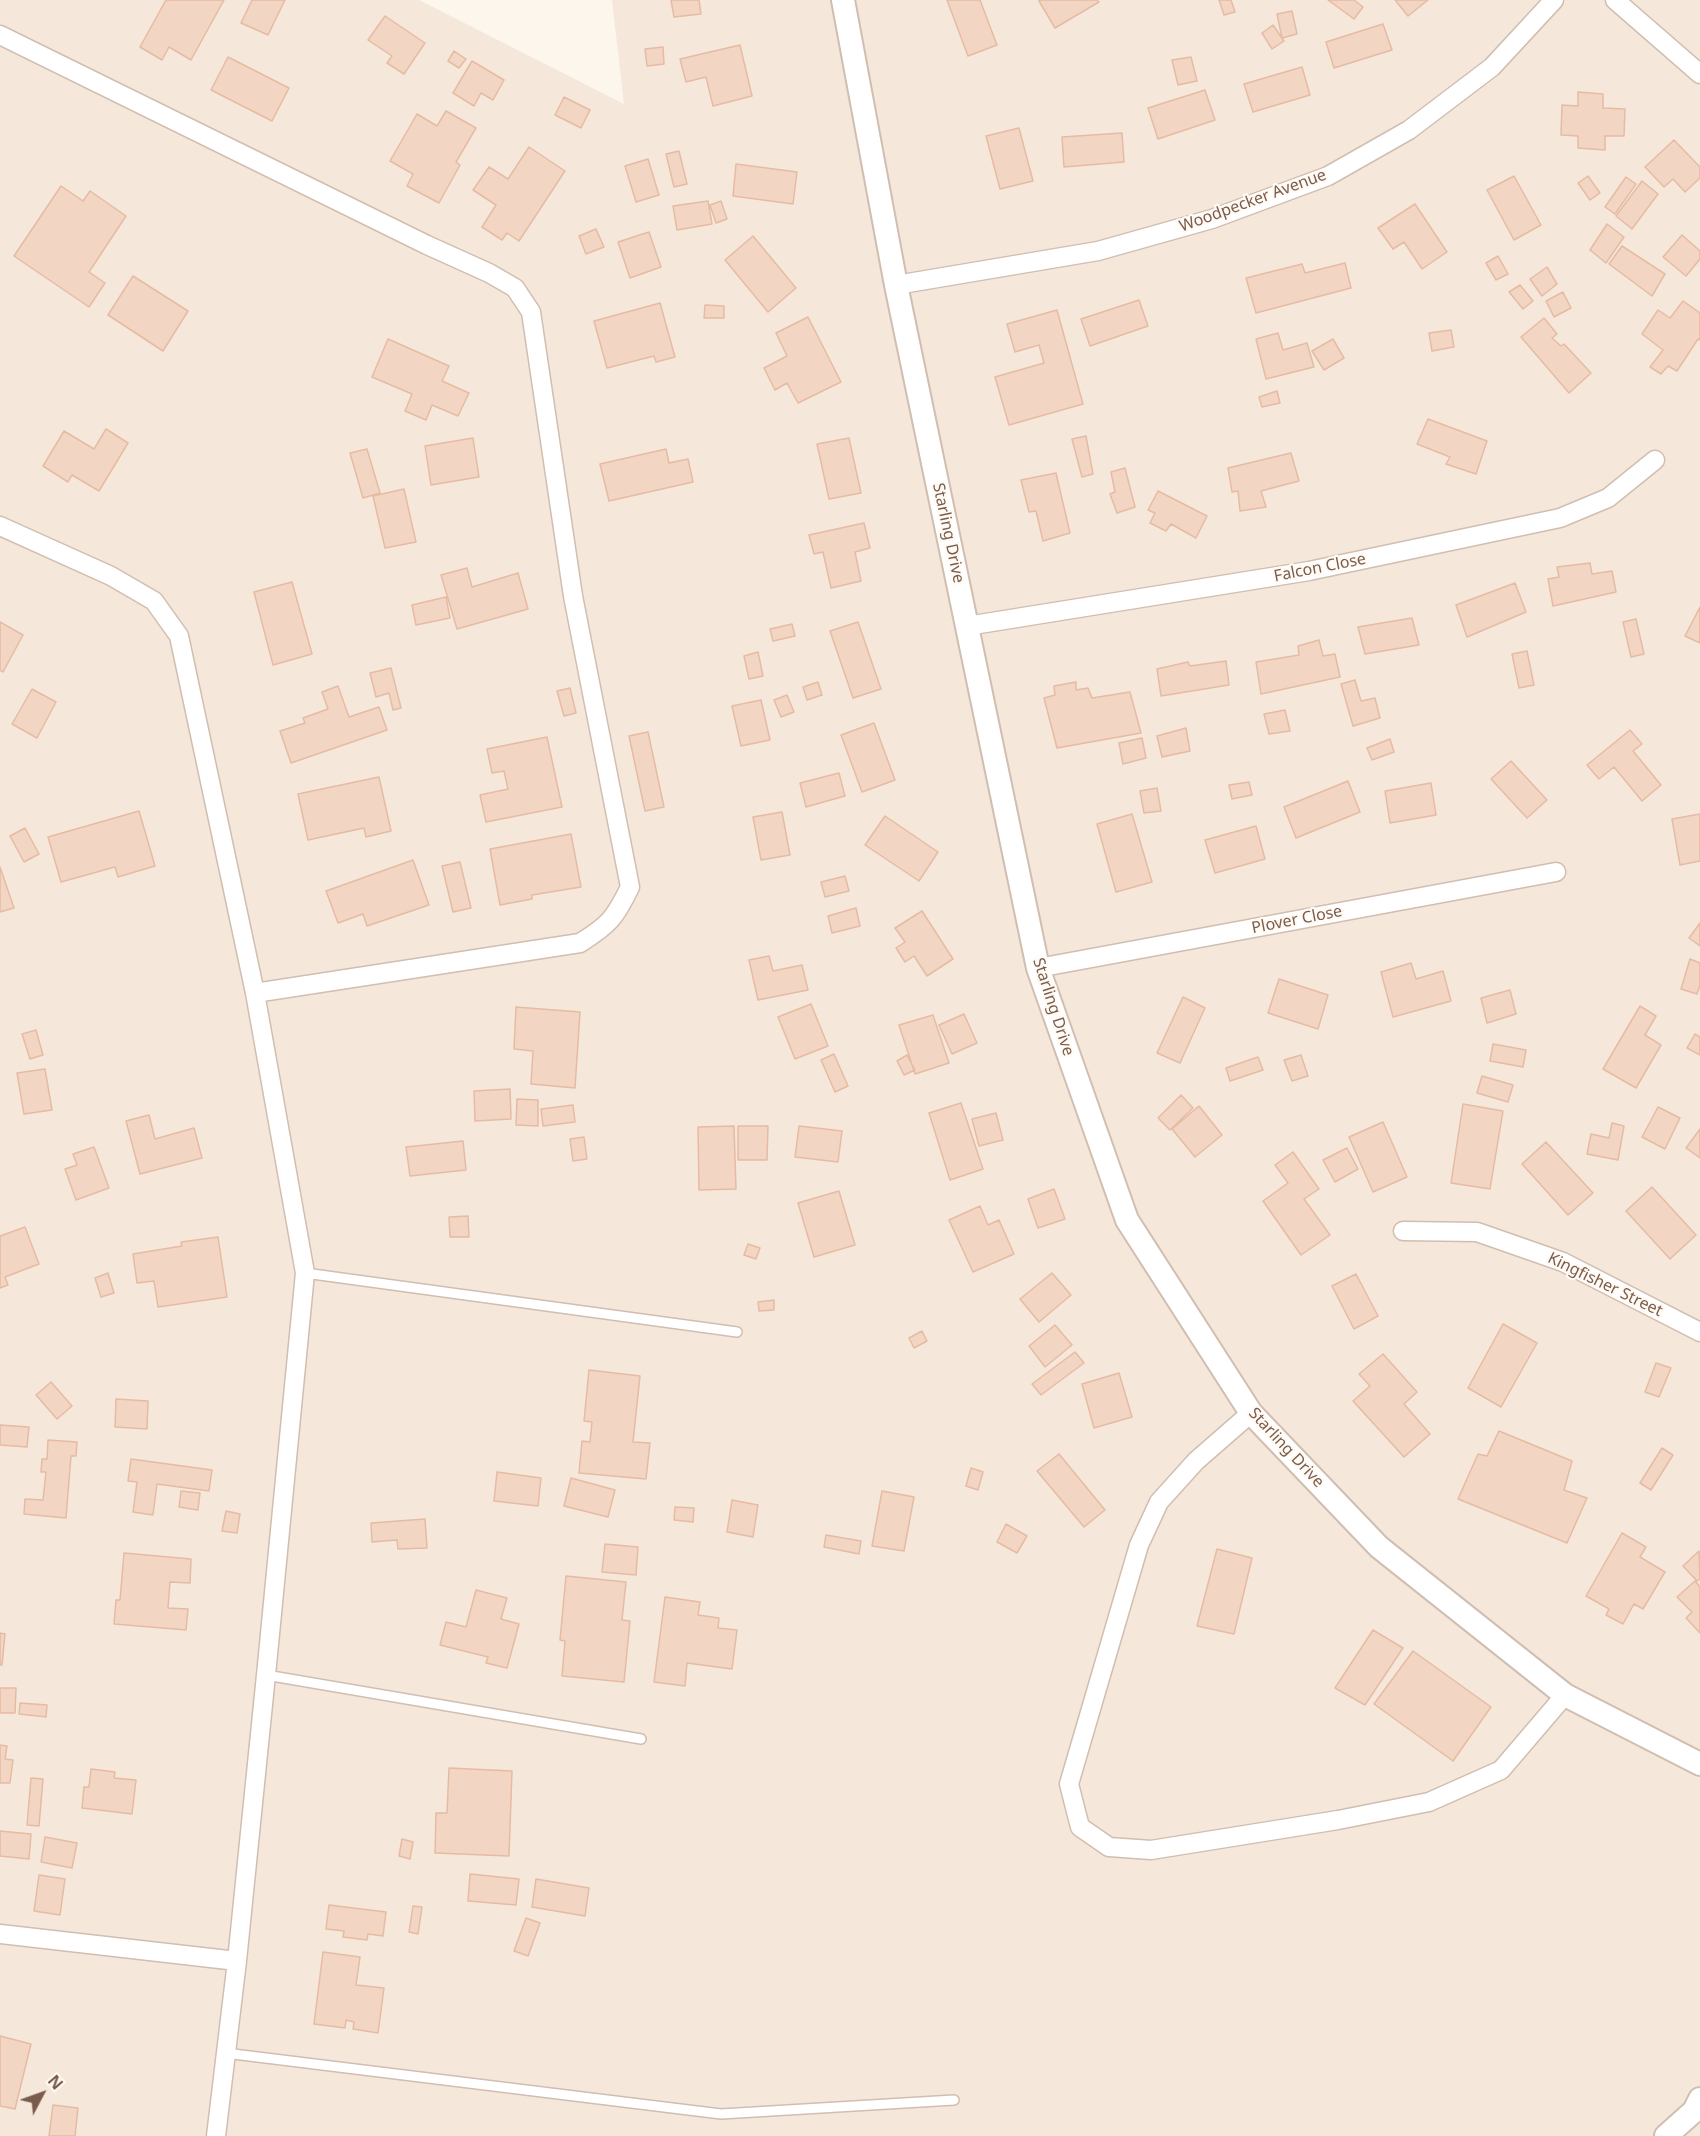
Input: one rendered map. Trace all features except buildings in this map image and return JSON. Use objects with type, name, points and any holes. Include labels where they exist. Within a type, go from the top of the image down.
[{"type":"street","name":"Starling Drive","points":[[843,0],[896,285],[1038,968],[1127,1220],[1251,1413],[1379,1547],[1565,1695],[1700,1764]]},
{"type":"street","name":"Woodpecker Avenue","points":[[896,285],[1098,251],[1212,219],[1328,176],[1409,130],[1492,67],[1554,0]]},
{"type":"street","points":[[1615,0],[1700,74]]},
{"type":"street","points":[[0,35],[427,245],[489,273],[515,288],[531,312],[573,596],[630,888],[617,914],[603,929],[580,943],[255,993]]},
{"type":"street","name":"Falcon Close","points":[[967,626],[1309,571],[1560,518],[1608,498],[1655,460]]},
{"type":"street","points":[[0,526],[111,576],[154,601],[179,636],[255,993],[305,1273],[237,1961],[216,2136]]},
{"type":"street","name":"Plover Close","points":[[1038,968],[1556,872]]},
{"type":"street","name":"Kingfisher Street","points":[[1403,1231],[1478,1232],[1563,1262],[1700,1332]]},
{"type":"street","points":[[1251,1413],[1196,1461],[1159,1502],[1139,1545],[1069,1784],[1080,1827],[1109,1846],[1151,1850],[1338,1820],[1429,1802],[1501,1770],[1565,1695]]},
{"type":"street","points":[[0,1934],[237,1961]]},
{"type":"street","points":[[1666,2136],[1694,2111],[1700,2099]]},
{"type":"lane","points":[[305,1273],[737,1332]]},
{"type":"lane","points":[[266,1675],[641,1739]]},
{"type":"lane","points":[[225,2053],[721,2114],[954,2100]]},
{"type":"shaded area","points":[[0,0],[419,0],[624,104],[612,0],[1700,0],[1700,2136],[0,2136]]}]
